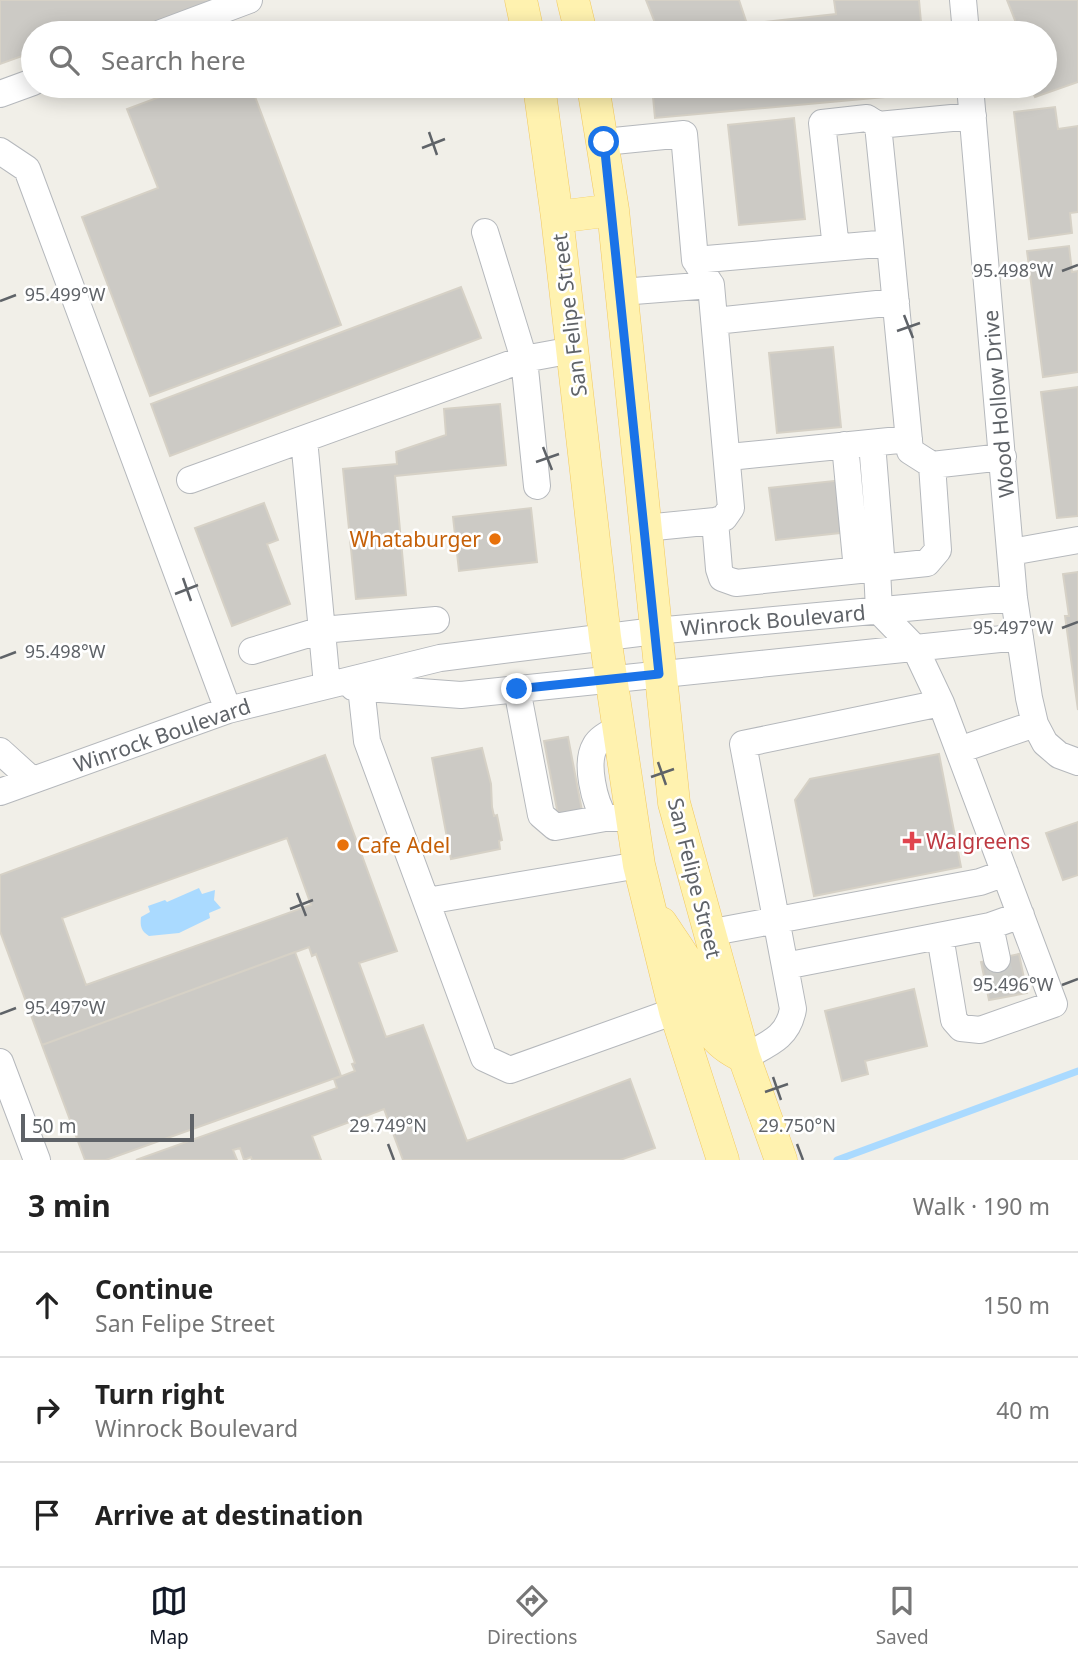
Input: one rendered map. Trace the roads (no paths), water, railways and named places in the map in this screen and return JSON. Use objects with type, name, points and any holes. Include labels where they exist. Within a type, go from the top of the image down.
[{"type":"main road","points":[[521,0],[525,21]]},
{"type":"main road","points":[[573,0],[578,21]]},
{"type":"main road","name":"San Felipe Street","points":[[541,98],[618,728],[619,818],[639,865],[675,1011],[722,1159]]},
{"type":"main road","name":"San Felipe Street","points":[[595,98],[613,210],[674,803],[744,1057],[776,1147]]},
{"type":"main road","points":[[557,217],[613,210]]},
{"type":"main road","points":[[648,905],[692,971],[710,1032],[724,1047],[744,1057]]},
{"type":"street","points":[[193,21],[249,0]]},
{"type":"street","points":[[963,0],[965,21]]},
{"type":"street","points":[[0,94],[21,86]]},
{"type":"street","name":"Wood Hollow Drive","points":[[971,98],[1014,598]]},
{"type":"street","points":[[836,248],[822,123],[867,118],[878,125],[973,116]]},
{"type":"street","points":[[878,125],[896,302],[874,443],[879,611],[915,648],[941,703],[1054,1004],[991,1026],[971,1031],[961,1028],[954,1020],[940,936]]},
{"type":"street","points":[[604,142],[684,134],[695,260],[711,285],[715,321],[732,508],[724,518],[715,521],[645,528]]},
{"type":"street","points":[[0,151],[27,169],[228,710]]},
{"type":"street","points":[[485,232],[524,359],[537,486]]},
{"type":"street","points":[[695,260],[890,243]]},
{"type":"street","points":[[621,292],[711,285]]},
{"type":"street","points":[[715,321],[896,302]]},
{"type":"street","points":[[190,480],[524,359],[573,349]]},
{"type":"street","points":[[304,439],[327,685]]},
{"type":"street","points":[[729,457],[874,443],[910,451],[932,465],[1003,457]]},
{"type":"street","points":[[874,443],[876,568]]},
{"type":"street","points":[[715,521],[722,578],[736,583],[928,563],[938,550],[932,465]]},
{"type":"street","points":[[1011,552],[1078,540]]},
{"type":"street","points":[[1014,598],[1035,724],[1045,743],[1059,755],[1078,762]]},
{"type":"street","name":"Winrock Boulevard","points":[[0,792],[228,710],[440,658],[606,637],[1014,598]]},
{"type":"street","points":[[252,651],[322,630],[436,620]]},
{"type":"street","name":"Winrock Boulevard","points":[[327,685],[461,695],[1020,638]]},
{"type":"street","points":[[361,687],[367,741],[484,1058],[510,1070],[675,1011]]},
{"type":"street","points":[[517,689],[541,815],[555,827],[619,818]]},
{"type":"street","points":[[744,1057],[784,1035],[791,1024],[793,1009],[743,744],[941,703]]},
{"type":"street","points":[[959,750],[1035,724]]},
{"type":"street","points":[[0,751],[32,780]]},
{"type":"street","points":[[427,901],[639,865]]},
{"type":"street","points":[[708,933],[980,881],[1005,873]]},
{"type":"street","points":[[785,966],[990,926],[1021,915]]},
{"type":"street","points":[[990,926],[997,959]]},
{"type":"street","points":[[991,1026],[1003,1016],[1004,997]]},
{"type":"street","points":[[0,1062],[37,1160]]},
{"type":"water","points":[[199,888],[202,894],[215,890],[214,900],[221,908],[209,913],[210,918],[179,933],[149,936],[144,932],[141,917],[150,912],[148,906],[165,900],[167,902]]},
{"type":"waterway","points":[[837,1160],[1078,1071]]},
{"type":"tunnel","points":[[997,959],[1004,997]]},
{"type":"place","name":"Whataburger","points":[[495,539]]},
{"type":"place","name":"Walgreens","points":[[912,841]]},
{"type":"place","name":"Cafe Adel","points":[[343,845]]}]
